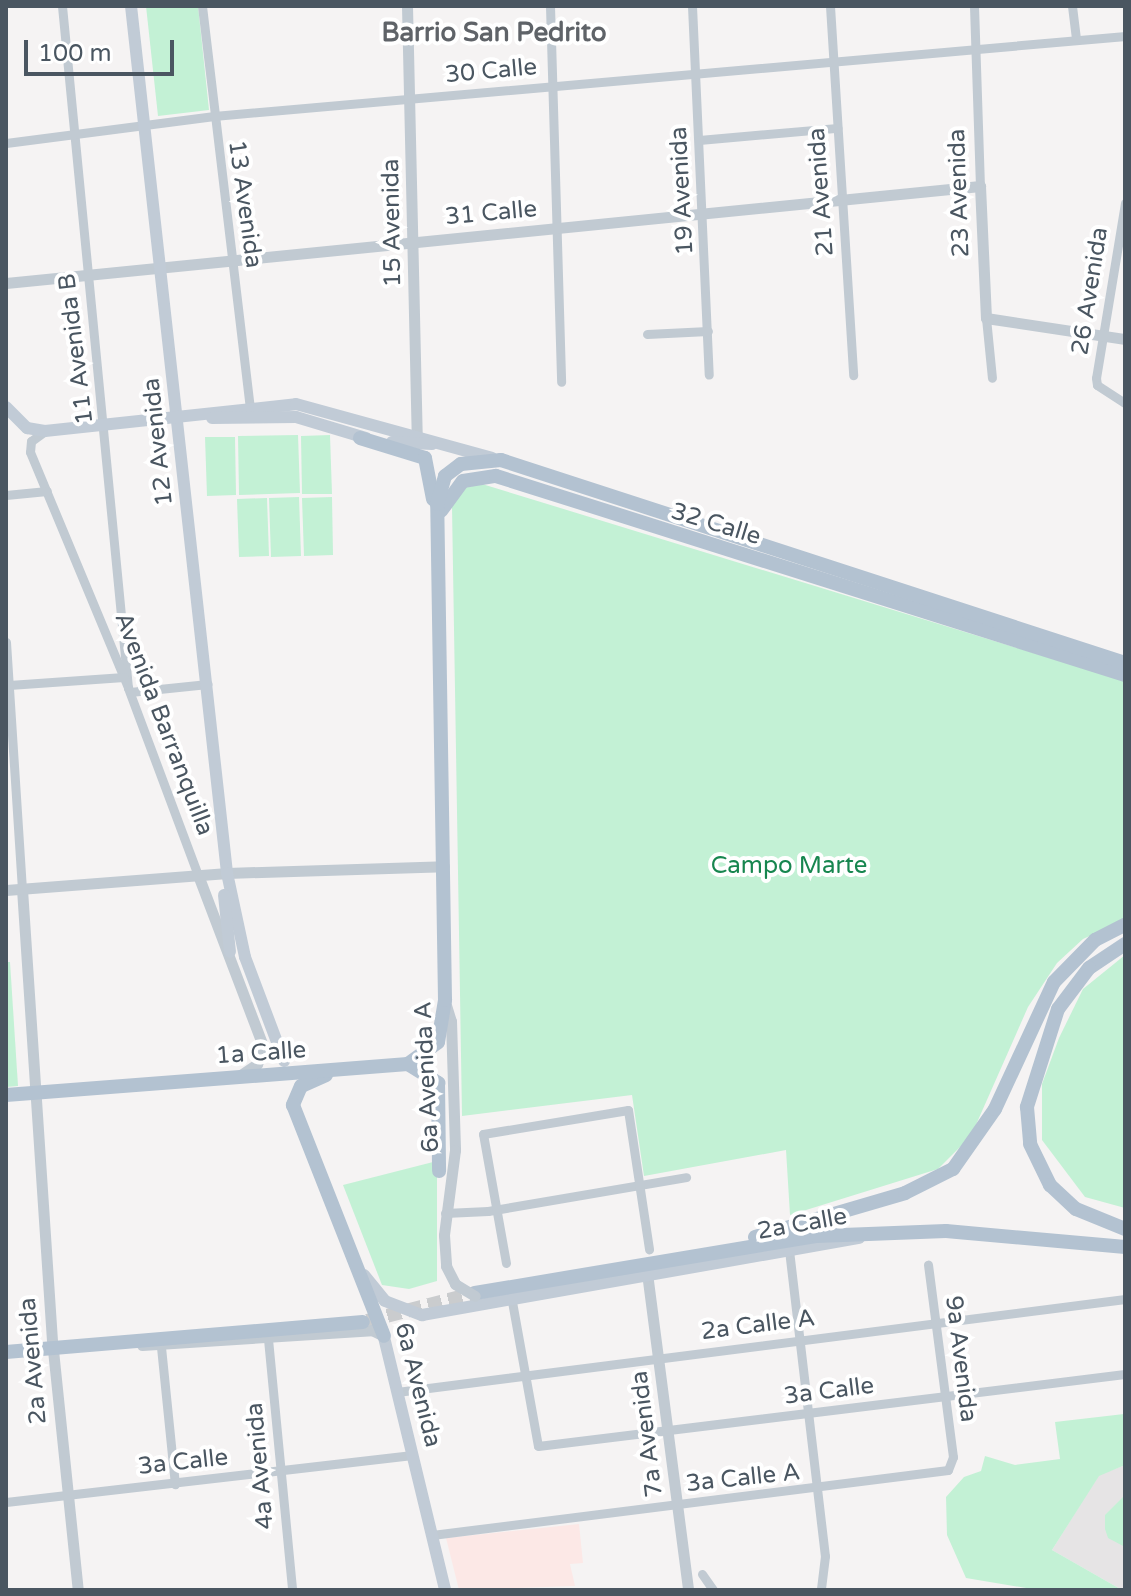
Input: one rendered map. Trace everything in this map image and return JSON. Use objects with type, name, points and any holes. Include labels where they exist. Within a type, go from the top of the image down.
[{"type":"main road","name":"12 Avenida","points":[[131,6],[227,873]]},
{"type":"main road","name":"32 Calle","points":[[45,431],[250,407],[304,405],[432,444]]},
{"type":"main road","points":[[6,407],[27,428],[45,431]]},
{"type":"main road","name":"32 Calle","points":[[178,417],[296,417],[360,438],[432,444],[501,460],[1123,661]]},
{"type":"main road","points":[[360,438],[425,458],[431,470],[436,531],[444,866]]},
{"type":"main road","name":"32 Calle","points":[[436,531],[440,487],[447,472],[467,462],[501,460]]},
{"type":"main road","name":"32 Calle","points":[[436,531],[445,499],[456,485],[469,477],[496,476],[1125,675]]},
{"type":"main road","name":"6a Avenida A","points":[[444,866],[445,1000]]},
{"type":"main road","points":[[227,873],[223,890],[230,952]]},
{"type":"main road","points":[[227,873],[245,957],[284,1061]]},
{"type":"main road","points":[[713,1250],[905,1193],[953,1169],[995,1109],[1054,982],[1095,940],[1125,925]]},
{"type":"main road","points":[[1125,944],[1089,968],[1067,993],[1049,1030],[1027,1107],[1030,1144],[1050,1185],[1076,1209],[1125,1229]]},
{"type":"main road","points":[[439,1171],[438,1083],[408,1064],[438,1042],[445,1000]]},
{"type":"main road","name":"1a Calle","points":[[6,1095],[408,1064]]},
{"type":"main road","points":[[341,1070],[301,1086],[293,1105],[384,1336]]},
{"type":"main road","name":"6a Avenida","points":[[303,1112],[384,1336],[445,1590]]},
{"type":"main road","points":[[873,1233],[988,1232],[1125,1247]]},
{"type":"main road","name":"2a Calle","points":[[475,1294],[713,1250],[873,1233]]},
{"type":"main road","name":"2a Calle","points":[[361,1269],[378,1296],[408,1313],[422,1315],[505,1297],[873,1233]]},
{"type":"main road","points":[[6,1352],[363,1322]]},
{"type":"street","name":"11 Avenida B","points":[[62,6],[87,273],[106,426],[129,690]]},
{"type":"street","name":"13 Avenida","points":[[202,6],[250,407]]},
{"type":"street","name":"15 Avenida","points":[[407,6],[415,242],[417,438]]},
{"type":"street","points":[[550,6],[559,228],[561,382]]},
{"type":"street","name":"19 Avenida","points":[[692,6],[709,375]]},
{"type":"street","name":"21 Avenida","points":[[830,6],[853,375]]},
{"type":"street","name":"23 Avenida","points":[[974,6],[986,318],[992,378]]},
{"type":"street","points":[[1072,6],[1076,38]]},
{"type":"street","name":"30 Calle","points":[[6,143],[214,116],[1125,36]]},
{"type":"street","points":[[699,140],[837,128]]},
{"type":"street","name":"31 Calle","points":[[6,283],[980,186]]},
{"type":"street","name":"26 Avenida","points":[[1125,203],[1097,385],[1125,403]]},
{"type":"street","points":[[986,318],[1125,339]]},
{"type":"street","points":[[647,334],[708,331]]},
{"type":"street","name":"Avenida Barranquilla","points":[[45,431],[31,441],[30,452],[124,677],[263,1046],[257,1064],[238,1077]]},
{"type":"street","points":[[6,495],[47,491]]},
{"type":"street","points":[[6,642],[22,889]]},
{"type":"street","points":[[9,685],[124,677]]},
{"type":"street","points":[[129,690],[208,684]]},
{"type":"street","points":[[6,890],[227,873],[444,866]]},
{"type":"street","name":"2a Avenida","points":[[22,889],[53,1350],[78,1590]]},
{"type":"street","name":"6a Avenida A","points":[[445,1000],[451,1021],[455,1150],[445,1213],[446,1266],[455,1284],[475,1294],[505,1297]]},
{"type":"street","points":[[506,1263],[483,1134],[628,1110],[649,1249]]},
{"type":"street","points":[[445,1213],[497,1209],[686,1177]]},
{"type":"street","points":[[789,1250],[825,1556],[821,1590]]},
{"type":"street","name":"9a Avenida","points":[[928,1265],[938,1323],[953,1457]]},
{"type":"street","name":"7a Avenida","points":[[647,1273],[688,1590]]},
{"type":"street","points":[[505,1297],[523,1374]]},
{"type":"street","name":"2a Calle A","points":[[397,1392],[1125,1299]]},
{"type":"street","points":[[127,1344],[161,1347],[372,1330],[384,1336]]},
{"type":"street","name":"4a Avenida","points":[[268,1339],[292,1590]]},
{"type":"street","points":[[161,1347],[175,1484]]},
{"type":"street","name":"3a Calle","points":[[523,1374],[538,1446],[1125,1374]]},
{"type":"street","name":"3a Calle","points":[[6,1502],[412,1455]]},
{"type":"street","name":"3a Calle A","points":[[432,1535],[893,1481],[939,1474],[953,1457]]},
{"type":"street","points":[[702,1574],[713,1590]]},
{"type":"shaded area","points":[[1125,1465],[1125,1590],[1122,1590],[1052,1550],[1099,1475]]},
{"type":"shaded area","points":[[579,1524],[583,1563],[570,1564],[575,1586],[459,1590],[446,1538]]},
{"type":"green space","points":[[146,6],[198,6],[209,110],[158,116]]},
{"type":"green space","points":[[298,435],[300,493],[239,495],[238,436]]},
{"type":"green space","points":[[330,435],[332,494],[302,494],[301,436]]},
{"type":"green space","points":[[205,437],[235,437],[236,495],[207,496]]},
{"type":"green space","name":"Campo Marte","points":[[482,484],[1125,681],[1125,920],[1083,939],[1057,963],[1028,1007],[971,1136],[938,1169],[790,1215],[786,1150],[644,1176],[632,1095],[462,1116],[452,507],[463,488]]},
{"type":"green space","points":[[299,497],[301,556],[271,557],[269,498]]},
{"type":"green space","points":[[332,497],[333,555],[304,556],[302,498]]},
{"type":"green space","points":[[267,498],[269,556],[239,557],[237,499]]},
{"type":"green space","points":[[1125,955],[1125,1208],[1085,1197],[1042,1140],[1042,1084],[1059,1038],[1083,989]]},
{"type":"green space","points":[[6,962],[10,962],[18,1086],[6,1087]]},
{"type":"green space","points":[[437,1161],[437,1281],[409,1289],[382,1285],[343,1185]]},
{"type":"green space","points":[[1125,1402],[1125,1465],[1099,1476],[1052,1550],[1122,1590],[1038,1590],[966,1578],[947,1535],[946,1497],[964,1477],[981,1471],[985,1456],[1015,1465],[1060,1459],[1055,1422],[1124,1414]]},
{"type":"green space","points":[[1125,1495],[1125,1547],[1108,1538],[1105,1515]]},
{"type":"tunnel","points":[[367,1321],[475,1293]]},
{"type":"district","name":"Barrio San Pedrito","points":[[494,33]]}]
